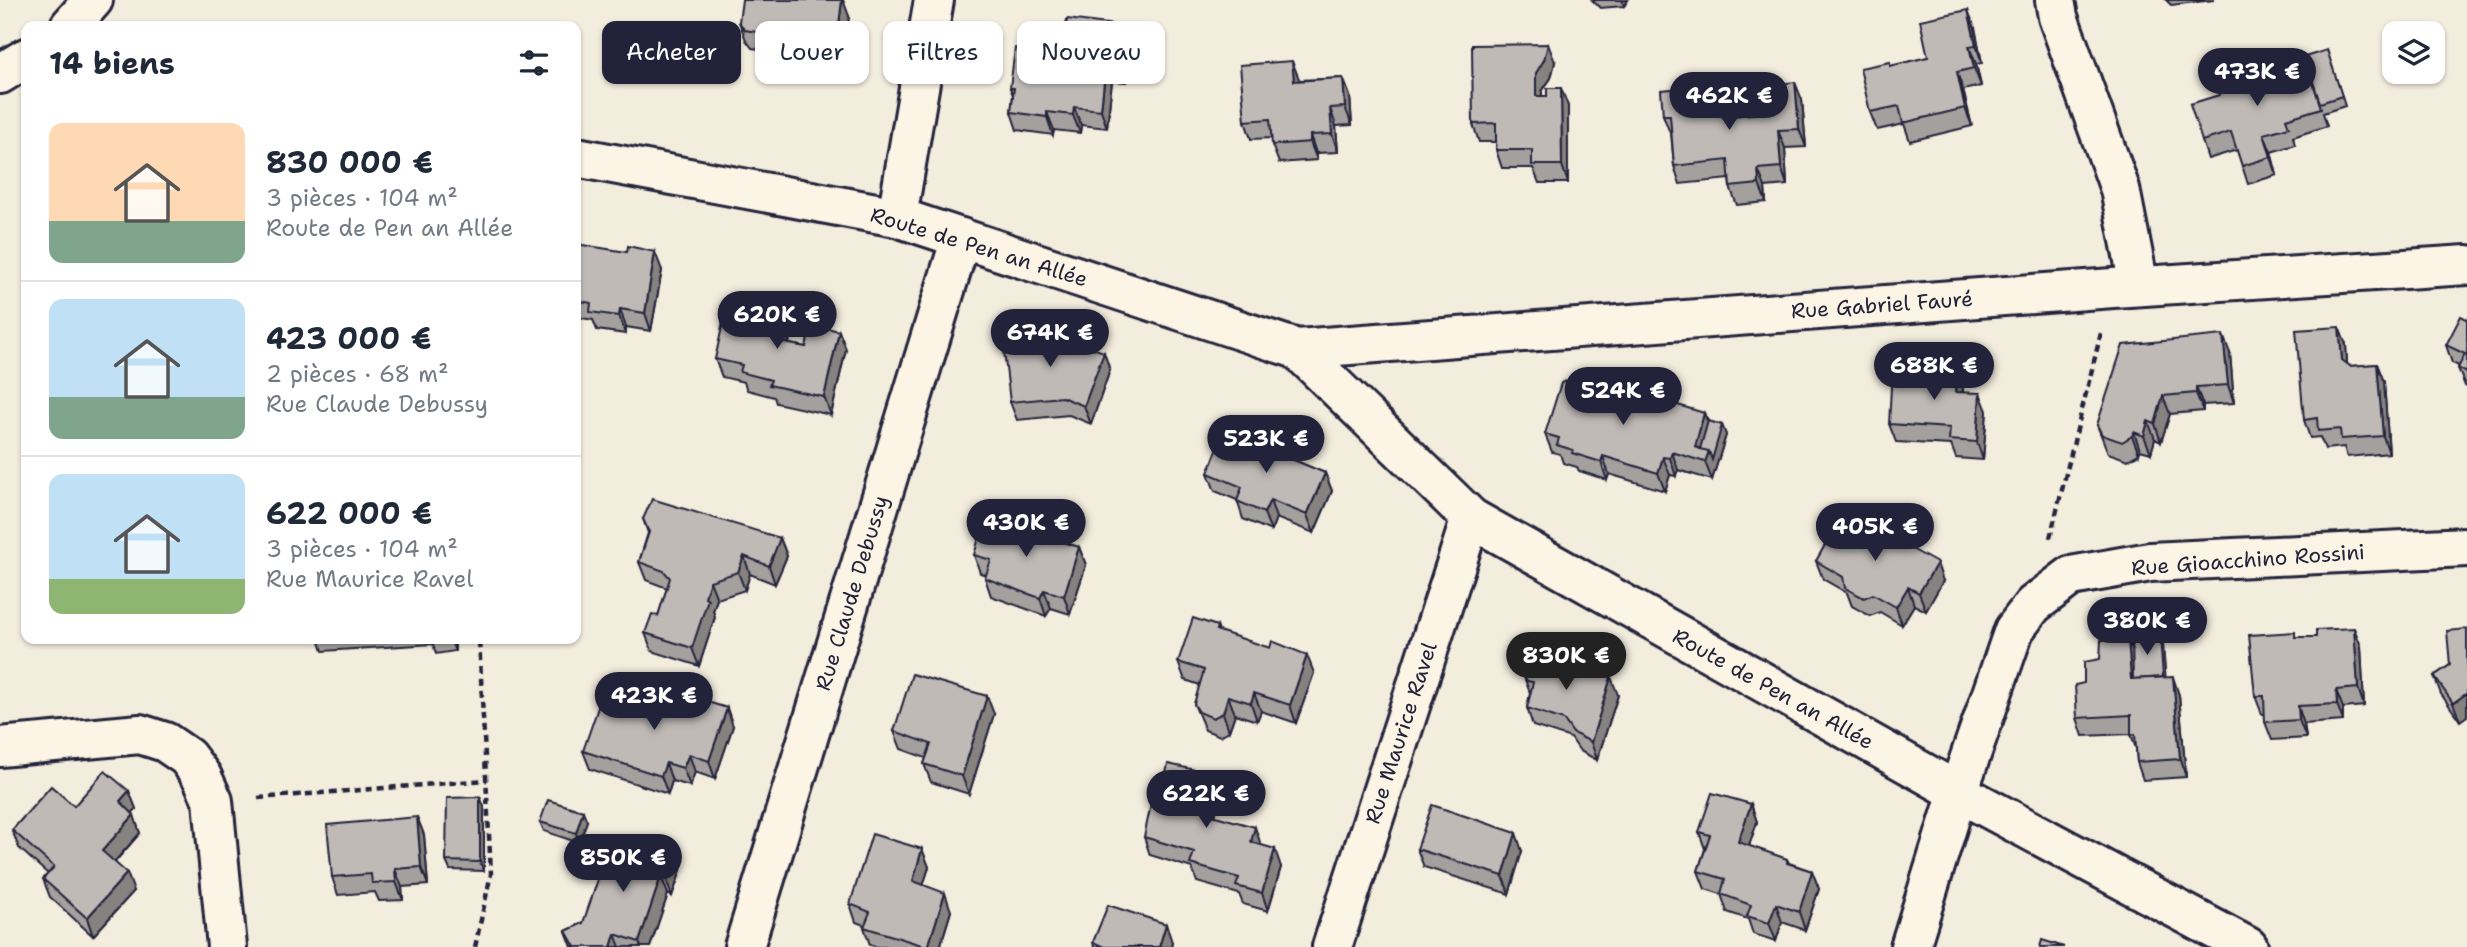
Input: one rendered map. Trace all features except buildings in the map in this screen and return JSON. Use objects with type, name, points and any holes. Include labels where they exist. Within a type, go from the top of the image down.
[{"type":"street","points":[[74,21],[93,0]]},
{"type":"street","points":[[897,217],[934,0]]},
{"type":"street","points":[[2056,0],[2058,17],[2120,189],[2126,287]]},
{"type":"street","points":[[0,74],[21,61]]},
{"type":"street","name":"Route de Pen an Allée","points":[[581,158],[897,217],[1297,349],[1471,518],[1958,792],[2248,947]]},
{"type":"street","name":"Rue Claude Debussy","points":[[744,947],[961,238]]},
{"type":"street","name":"Rue Gabriel Fauré","points":[[1297,349],[2467,264]]},
{"type":"street","name":"Rue Maurice Ravel","points":[[1332,947],[1471,518]]},
{"type":"street","name":"Rue Gioacchino Rossini","points":[[1910,947],[1958,792],[2014,630],[2033,605],[2071,576],[2150,562],[2467,547]]},
{"type":"street","points":[[0,747],[140,734],[165,742],[187,757],[202,778],[213,801],[227,947]]},
{"type":"path","points":[[2049,539],[2126,287]]},
{"type":"path","points":[[475,947],[491,874],[478,644]]},
{"type":"path","points":[[213,801],[487,780]]}]
